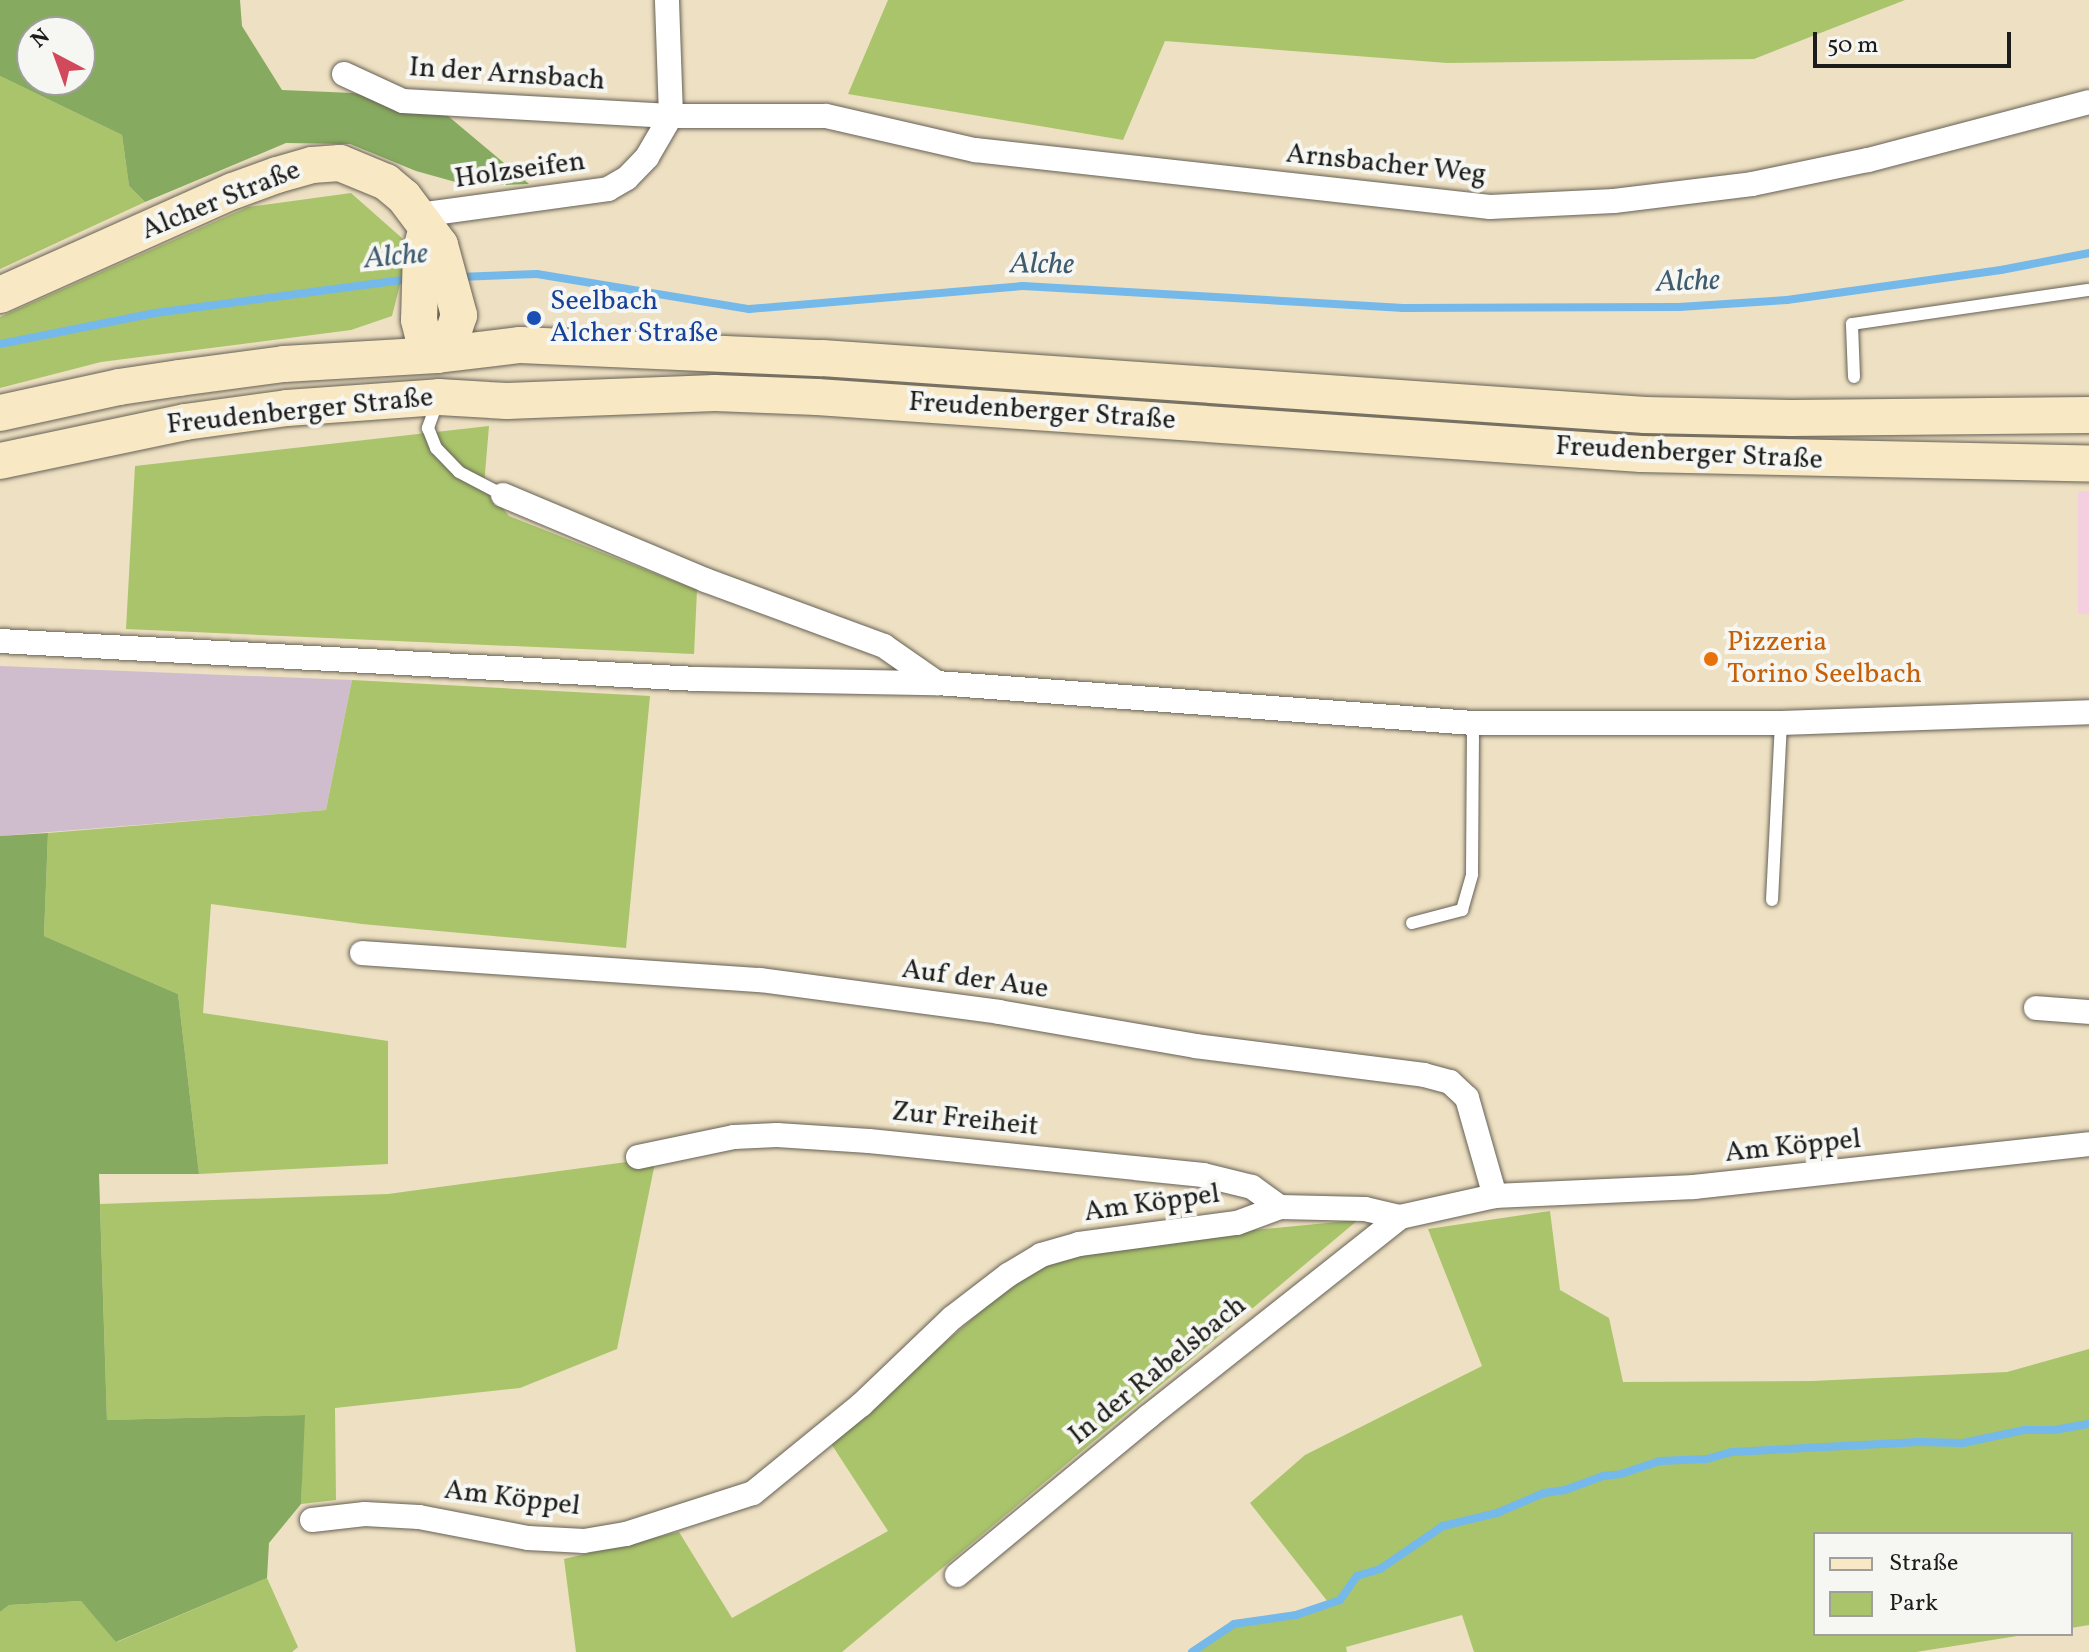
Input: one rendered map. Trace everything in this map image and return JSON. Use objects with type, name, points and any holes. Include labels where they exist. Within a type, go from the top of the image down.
[{"type":"main road","name":"Alcher Straße","points":[[0,295],[233,191],[312,165],[340,163],[386,182],[427,236],[438,302],[459,315],[452,337],[437,355]]},
{"type":"main road","name":"Freudenberger Straße","points":[[0,413],[119,387],[284,364],[437,355],[520,345],[685,350],[1645,415],[1791,418],[2089,415]]},
{"type":"main road","points":[[437,355],[439,397]]},
{"type":"main road","name":"Freudenberger Straße","points":[[0,461],[66,444],[185,422],[287,408],[439,397],[507,401],[715,393],[803,396],[1641,454],[2089,463]]},
{"type":"street","points":[[667,0],[671,116]]},
{"type":"street","name":"In der Arnsbach","points":[[344,74],[403,101],[671,116]]},
{"type":"street","name":"Arnsbacher Weg","points":[[671,116],[826,116],[975,150],[1490,207],[1521,207],[1614,201],[1752,184],[1868,160],[2089,102]]},
{"type":"street","name":"Holzseifen","points":[[427,236],[608,189],[627,178],[647,157],[671,116]]},
{"type":"street","points":[[503,495],[705,580],[884,646],[937,683]]},
{"type":"street","points":[[0,641],[697,679],[937,683],[1473,723],[1781,723],[2089,712]]},
{"type":"street","name":"Auf der Aue","points":[[362,953],[760,980],[999,1012],[1195,1046],[1424,1075],[1450,1082],[1467,1098],[1495,1196]]},
{"type":"street","points":[[2036,1008],[2089,1012]]},
{"type":"street","name":"Zur Freiheit","points":[[638,1157],[734,1137],[777,1135],[869,1141],[1203,1175],[1252,1187],[1280,1207]]},
{"type":"street","name":"Am Köppel","points":[[312,1520],[365,1514],[419,1517],[528,1538],[584,1541],[626,1534],[687,1516],[753,1493],[861,1405],[952,1318],[1008,1275],[1041,1255],[1143,1233],[1237,1223],[1280,1207],[1365,1209],[1400,1217],[1495,1196],[1694,1187],[2089,1144]]},
{"type":"street","name":"In der Rabelsbach","points":[[957,1575],[1160,1407],[1400,1217]]},
{"type":"lane","points":[[1854,377],[1852,324],[2089,290]]},
{"type":"lane","points":[[439,397],[428,428],[436,448],[459,472],[503,495]]},
{"type":"lane","points":[[1412,923],[1462,910],[1472,874],[1473,723]]},
{"type":"lane","points":[[1772,900],[1781,723]]},
{"type":"shaded area","points":[[2078,491],[2089,491],[2089,614],[2078,614]]},
{"type":"shaded area","points":[[0,666],[352,680],[326,810],[0,836]]},
{"type":"green space","points":[[0,0],[240,0],[242,26],[282,90],[353,93],[448,116],[529,184],[470,186],[416,171],[350,144],[286,143],[145,202],[129,186],[122,135],[41,96],[96,96],[96,16],[16,16],[16,84],[0,76]]},
{"type":"green space","points":[[888,0],[1905,0],[1754,59],[1447,63],[1165,41],[1123,140],[848,94]]},
{"type":"green space","points":[[0,76],[16,84],[16,96],[41,96],[122,135],[129,186],[145,202],[0,269]]},
{"type":"green space","points":[[351,193],[403,239],[403,273],[392,316],[351,330],[101,362],[0,388],[0,317],[248,207]]},
{"type":"green space","points":[[489,426],[484,485],[509,516],[697,590],[694,654],[126,629],[135,466]]},
{"type":"green space","points":[[352,680],[650,696],[626,948],[362,924],[211,904],[203,1013],[388,1041],[388,1164],[199,1174],[178,994],[44,936],[48,833],[326,810]]},
{"type":"green space","points":[[48,833],[44,936],[178,994],[199,1174],[99,1174],[107,1420],[305,1415],[301,1504],[269,1543],[267,1578],[116,1642],[81,1601],[9,1605],[0,1612],[0,836]]},
{"type":"green space","points":[[656,1158],[617,1349],[520,1388],[335,1408],[336,1500],[301,1504],[304,1415],[107,1420],[100,1204],[388,1194]]},
{"type":"green space","points":[[1550,1211],[1560,1290],[1609,1318],[1623,1382],[1812,1381],[2007,1372],[2089,1349],[2089,1625],[2073,1628],[2073,1532],[1813,1532],[1813,1636],[2017,1636],[1916,1652],[1474,1652],[1462,1615],[1346,1647],[1347,1652],[1193,1652],[1237,1620],[1332,1607],[1250,1503],[1305,1455],[1482,1366],[1428,1229]]},
{"type":"green space","points":[[1358,1220],[842,1652],[576,1652],[564,1559],[679,1532],[732,1618],[888,1531],[830,1442],[1038,1262],[1243,1231]]},
{"type":"green space","points":[[267,1578],[298,1647],[292,1652],[0,1652],[0,1612],[9,1605],[81,1601],[117,1642]]},
{"type":"waterway","name":"Alche","points":[[459,277],[537,274],[749,309],[1023,286],[1403,308],[1679,307],[1787,300],[2001,270],[2089,253]]},
{"type":"waterway","name":"Alche","points":[[0,344],[155,313],[410,279]]},
{"type":"waterway","points":[[1192,1652],[1234,1624],[1296,1615],[1340,1600],[1357,1576],[1380,1569],[1443,1526],[1497,1513],[1544,1493],[1565,1490],[1660,1461],[1707,1459],[1732,1452],[1919,1442],[1963,1443],[2024,1430],[2054,1430],[2089,1424]]},
{"type":"place","name":"Seelbach Alcher Straße","points":[[534,318]]},
{"type":"place","name":"Pizzeria Torino Seelbach","points":[[1711,659]]}]
